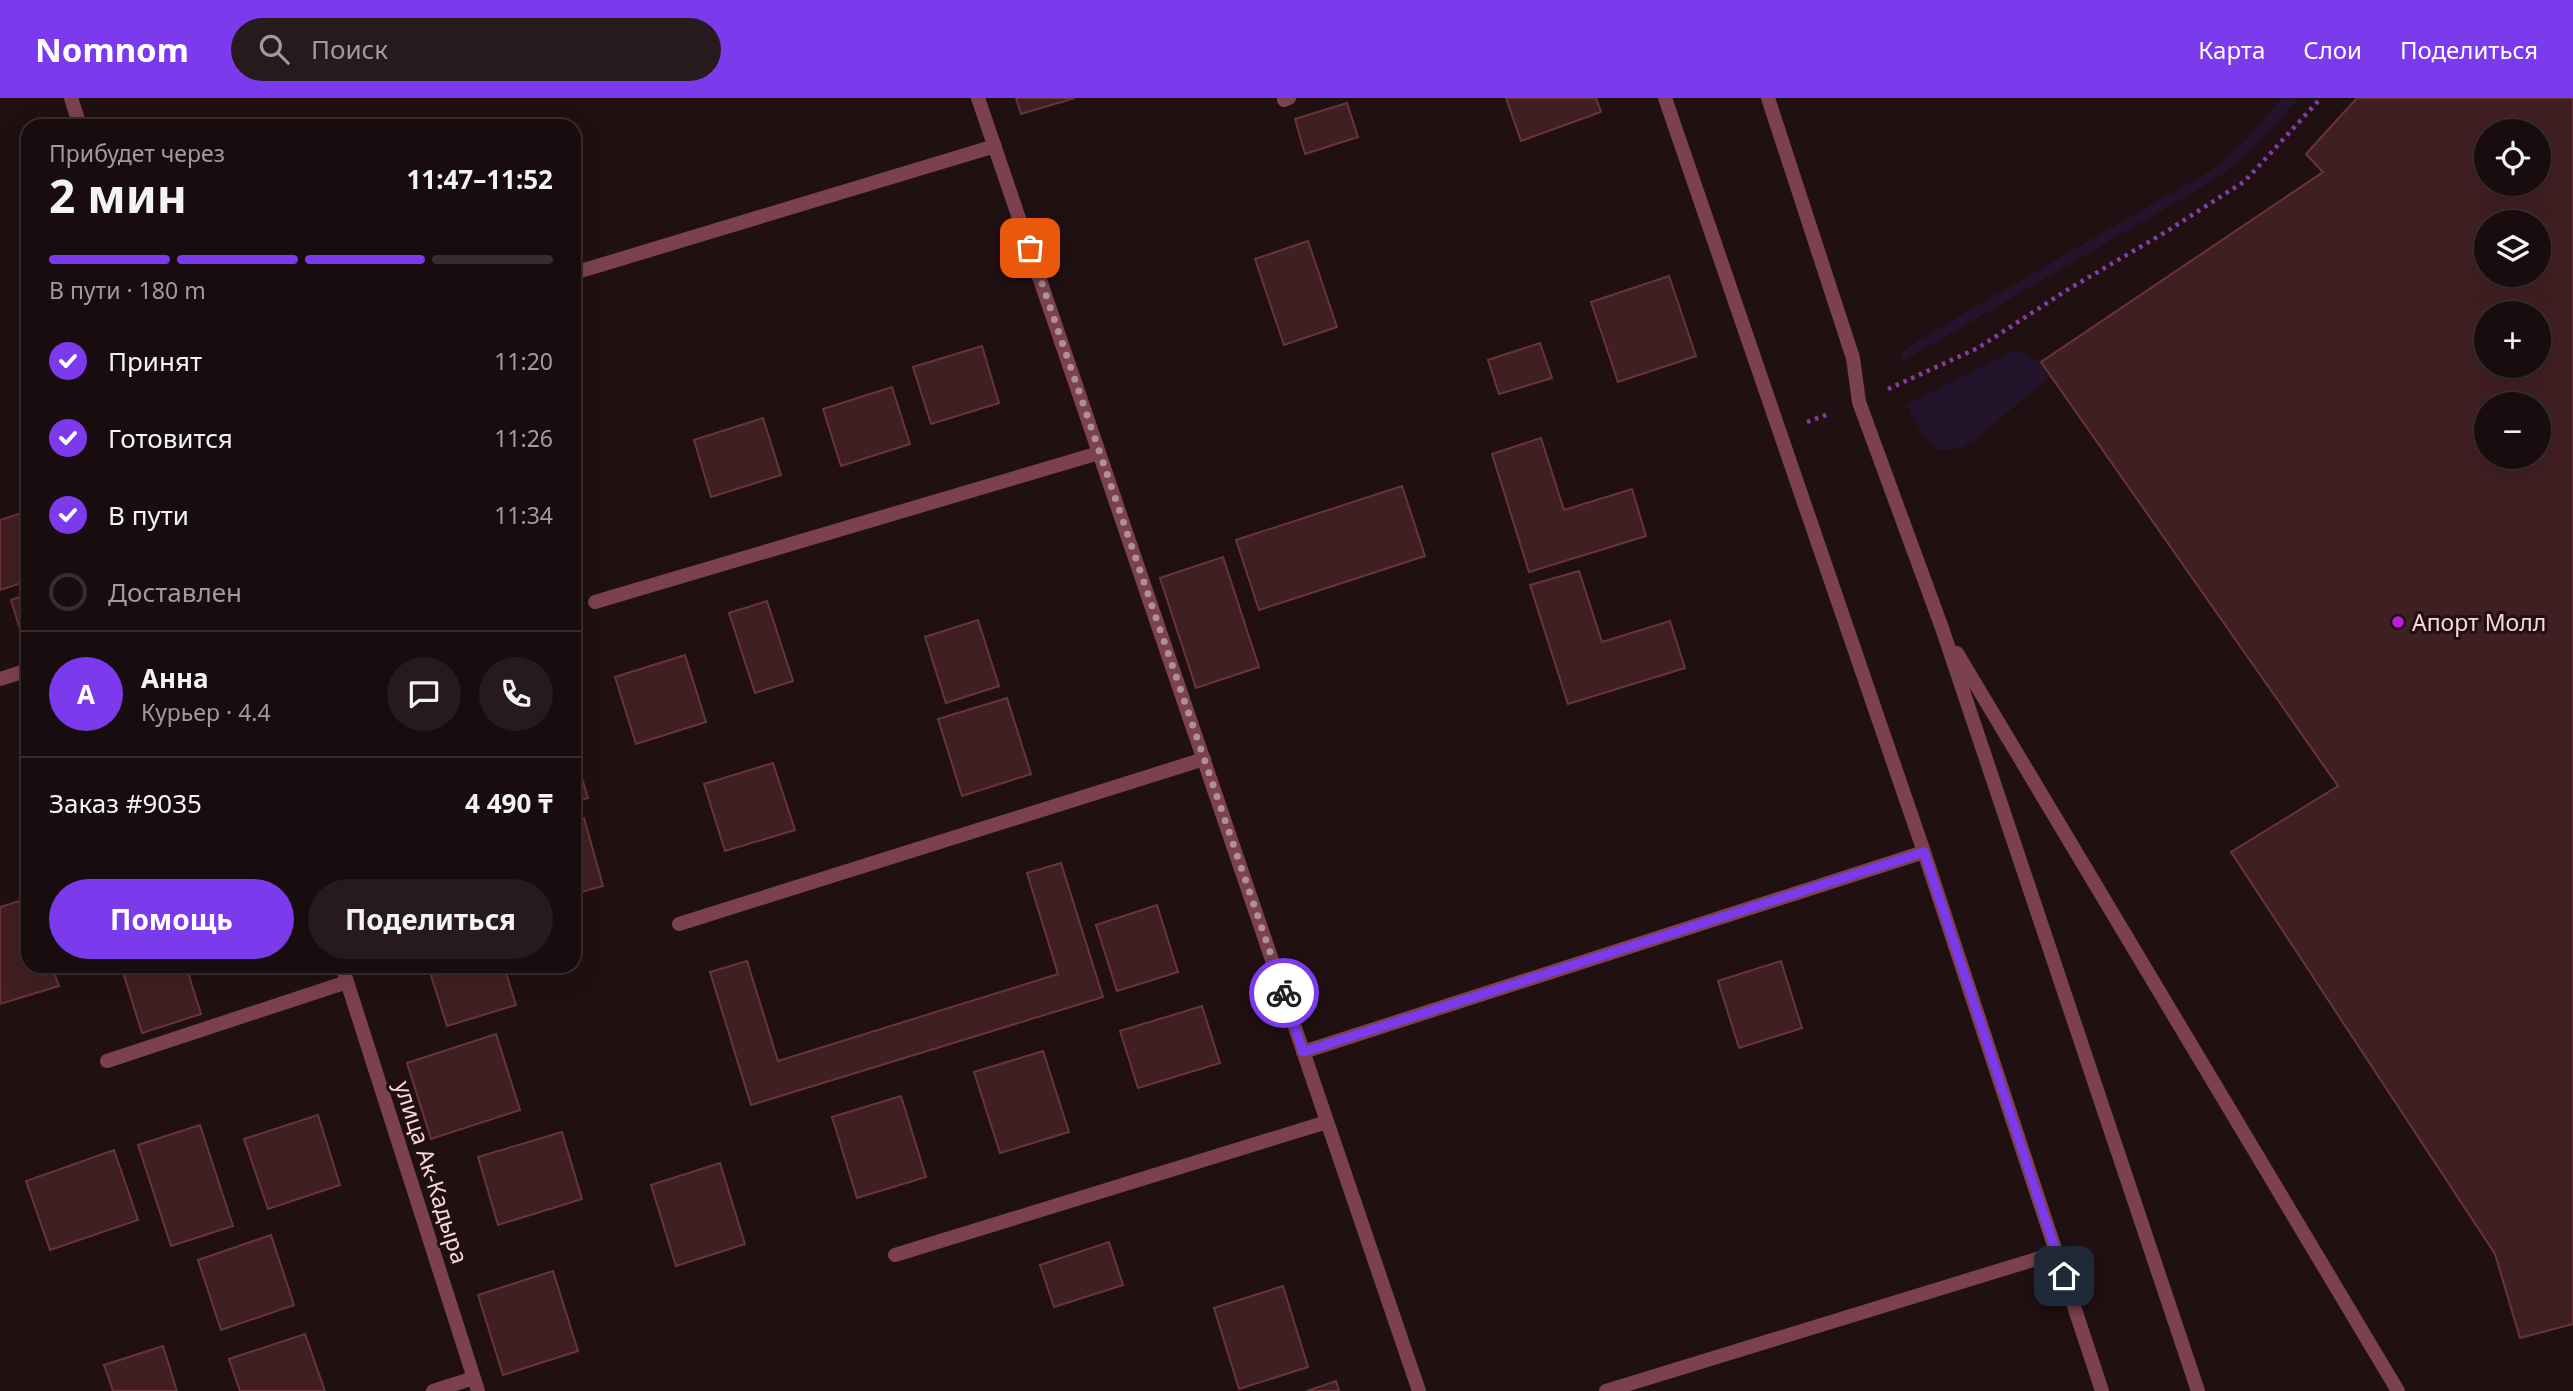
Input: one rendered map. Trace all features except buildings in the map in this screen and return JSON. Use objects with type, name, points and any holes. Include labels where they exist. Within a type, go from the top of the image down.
[{"type":"street","points":[[71,98],[78,119]]},
{"type":"street","points":[[978,98],[1419,1391]]},
{"type":"street","points":[[1665,98],[1924,852],[2102,1391]]},
{"type":"street","points":[[1768,98],[1853,358],[1859,402],[1942,628],[2198,1391]]},
{"type":"street","points":[[581,271],[995,146]]},
{"type":"street","points":[[595,602],[1099,453]]},
{"type":"street","points":[[1942,628],[2398,1391]]},
{"type":"street","points":[[0,679],[21,672]]},
{"type":"street","points":[[679,924],[1204,759]]},
{"type":"street","points":[[1303,1052],[1924,852]]},
{"type":"street","name":"улица Ак-Кадыра","points":[[344,973],[476,1385]]},
{"type":"street","points":[[107,1061],[347,982]]},
{"type":"street","points":[[895,1255],[1327,1122]]},
{"type":"street","points":[[1606,1391],[2056,1253]]},
{"type":"street","points":[[433,1391],[476,1385]]},
{"type":"path","points":[[1780,432],[1859,402],[1978,348],[2067,290],[2165,233],[2245,181],[2321,98]]},
{"type":"shaded area","points":[[2282,98],[2298,98],[2260,142],[2216,179],[1898,364],[1904,351],[1920,339],[2216,167],[2246,140]]},
{"type":"shaded area","points":[[2017,350],[2041,362],[2051,376],[1974,440],[1958,449],[1939,450],[1925,439],[1906,404]]},
{"type":"way so far","points":[[1030,248],[1284,993]]},
{"type":"place","name":"Апорт Молл","points":[[2398,622]]},
{"type":"route","points":[[1284,993],[1303,1052],[1924,852],[2064,1276]]}]
